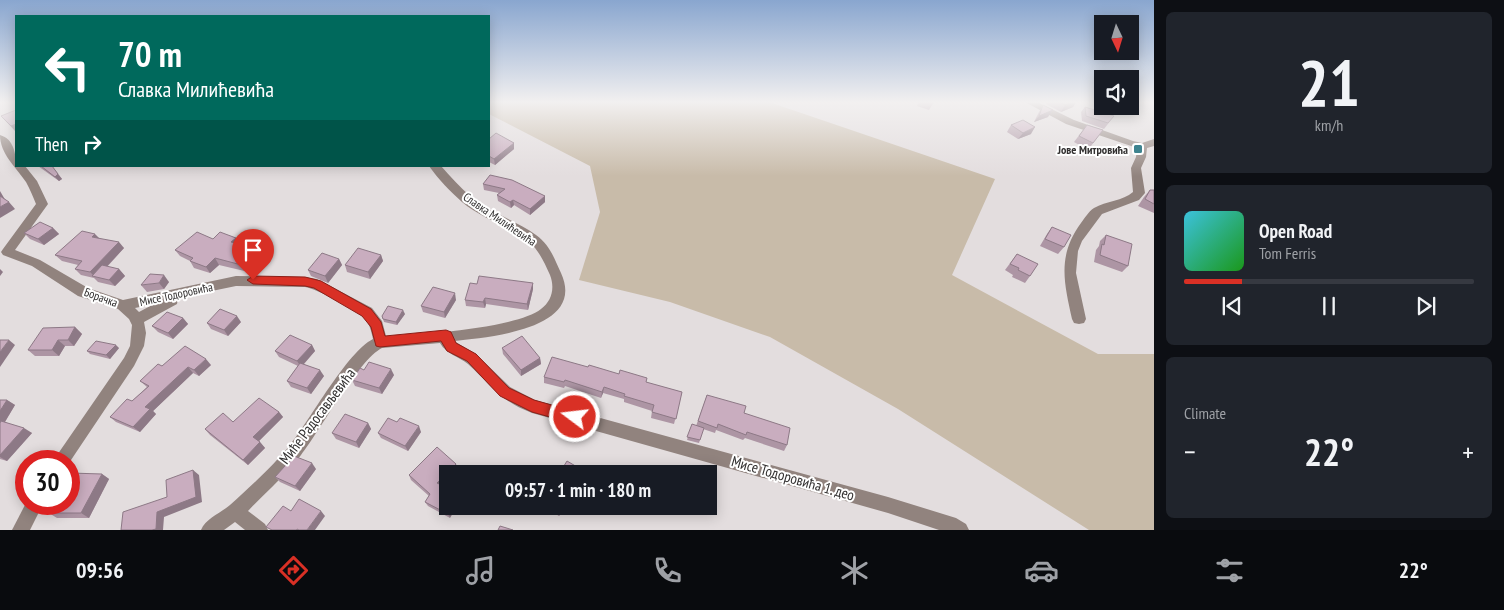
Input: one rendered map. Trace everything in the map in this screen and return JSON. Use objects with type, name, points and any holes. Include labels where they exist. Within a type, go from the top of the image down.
[{"type":"street","points":[[1083,127],[1131,144],[1148,144]]},
{"type":"street","points":[[0,138],[8,147],[15,161]]},
{"type":"street","points":[[1079,319],[1071,286],[1069,264],[1072,248],[1092,216],[1099,211],[1135,197],[1138,193],[1136,168],[1148,144]]},
{"type":"street","name":"Борачка","points":[[20,167],[31,181],[42,204],[3,253],[36,263],[83,292],[123,305],[136,320]]},
{"type":"street","name":"Славка Милићевића","points":[[380,342],[497,330],[529,322],[546,313],[557,301],[559,289],[557,278],[544,249],[532,238],[467,200],[435,167]]},
{"type":"street","name":"Мисе Тодоровића","points":[[123,305],[236,281],[285,281],[317,284],[367,312],[376,325],[380,342]]},
{"type":"street","points":[[69,450],[129,362],[137,346],[140,333],[136,320],[185,292]]},
{"type":"street","name":"Мисе Тодоровића 1. део","points":[[446,336],[447,342],[451,347],[471,358],[505,392],[532,406],[888,505],[956,527],[960,530]]},
{"type":"street","name":"Миће Радосављевића","points":[[210,530],[234,512],[295,451],[354,366],[368,349],[380,342]]},
{"type":"street","points":[[234,512],[258,530]]},
{"type":"street","points":[[22,530],[30,515]]},
{"type":"shaded area","points":[[514,127],[842,127],[995,179],[952,275],[1098,354],[1154,354],[1154,530],[1089,530],[898,409],[770,337],[670,302],[579,280],[600,212],[590,166]]},
{"type":"building","points":[[1014,127],[1035,127],[1023,133]]},
{"type":"building","points":[[1086,127],[1103,130],[1093,143],[1079,136]]},
{"type":"building","points":[[496,133],[514,143],[494,159],[490,157],[490,138]]},
{"type":"building","points":[[42,167],[53,167],[58,174],[55,177]]},
{"type":"building","points":[[490,175],[512,180],[545,196],[530,209],[513,200],[510,202],[497,195],[505,189],[483,184]]},
{"type":"building","points":[[1150,190],[1154,190],[1154,204],[1145,199]]},
{"type":"building","points":[[0,196],[9,202],[0,207]]},
{"type":"building","points":[[40,222],[53,228],[38,239],[24,233]]},
{"type":"building","points":[[1052,227],[1071,235],[1064,247],[1045,239]]},
{"type":"building","points":[[82,231],[95,234],[92,237],[119,242],[90,272],[75,269],[82,261],[55,255]]},
{"type":"building","points":[[197,232],[213,239],[220,232],[236,238],[231,242],[268,250],[253,268],[215,258],[206,267],[190,261],[193,258],[175,250]]},
{"type":"building","points":[[1106,235],[1132,244],[1128,266],[1100,255]]},
{"type":"building","points":[[358,248],[381,255],[368,272],[345,265]]},
{"type":"building","points":[[322,253],[339,259],[325,276],[308,270]]},
{"type":"building","points":[[1017,254],[1038,264],[1030,276],[1010,264]]},
{"type":"building","points":[[102,265],[119,269],[109,280],[92,276]]},
{"type":"building","points":[[150,274],[164,275],[159,283],[141,285]]},
{"type":"building","points":[[479,276],[533,283],[527,304],[485,298],[483,302],[465,300],[470,283],[477,284]]},
{"type":"building","points":[[433,287],[455,293],[444,312],[421,306]]},
{"type":"building","points":[[388,306],[403,310],[396,322],[383,319],[382,316]]},
{"type":"building","points":[[220,309],[237,316],[224,330],[207,323]]},
{"type":"building","points":[[167,312],[183,318],[168,333],[152,326]]},
{"type":"building","points":[[75,327],[68,340],[58,340],[52,350],[28,350],[43,328]]},
{"type":"building","points":[[290,335],[312,345],[297,361],[275,351]]},
{"type":"building","points":[[522,336],[540,358],[521,370],[502,348]]},
{"type":"building","points":[[0,340],[9,340],[0,352]]},
{"type":"building","points":[[96,341],[116,345],[106,355],[87,351]]},
{"type":"building","points":[[185,346],[206,359],[194,370],[188,367],[145,407],[150,409],[133,427],[110,417],[127,399],[132,401],[149,386],[140,381],[158,364],[162,366]]},
{"type":"building","points":[[552,357],[619,374],[620,370],[647,378],[646,382],[682,392],[676,419],[652,412],[654,405],[624,396],[625,394],[604,387],[602,392],[565,380],[564,382],[544,377]]},
{"type":"building","points":[[369,362],[391,369],[379,388],[352,380],[360,368],[364,370]]},
{"type":"building","points":[[300,363],[320,370],[307,388],[287,381]]},
{"type":"building","points":[[707,395],[746,406],[744,413],[790,428],[787,445],[747,432],[746,435],[718,424],[717,428],[698,421]]},
{"type":"building","points":[[259,398],[279,412],[253,437],[260,442],[243,460],[205,429],[223,413],[233,422]]},
{"type":"building","points":[[0,400],[7,400],[0,411]]},
{"type":"building","points":[[345,414],[368,423],[356,442],[332,433]]},
{"type":"building","points":[[388,418],[397,422],[400,418],[419,426],[405,446],[378,433]]},
{"type":"building","points":[[1,421],[24,428],[0,455],[0,423]]},
{"type":"building","points":[[692,424],[704,428],[700,440],[687,437]]},
{"type":"building","points":[[437,447],[456,464],[439,465],[439,481],[437,483],[439,484],[439,509],[425,502],[430,494],[409,475]]},
{"type":"building","points":[[294,456],[312,463],[295,486],[275,477]]},
{"type":"building","points":[[567,461],[574,465],[565,465]]},
{"type":"building","points":[[193,470],[196,497],[157,512],[156,529],[121,530],[123,512],[167,497],[166,480]]},
{"type":"building","points":[[80,473],[102,474],[81,513]]},
{"type":"building","points":[[299,499],[321,511],[307,530],[272,530],[266,527],[283,506],[291,511]]},
{"type":"building","points":[[500,526],[513,530],[498,530]]},
{"type":"place","name":"Јове Митровића","points":[[1138,149]]},
{"type":"route","points":[[253,280],[317,284],[367,312],[373,318],[380,334],[380,342],[408,341],[446,336],[447,342],[451,347],[479,364],[505,392],[516,399],[532,406],[575,417]]}]
